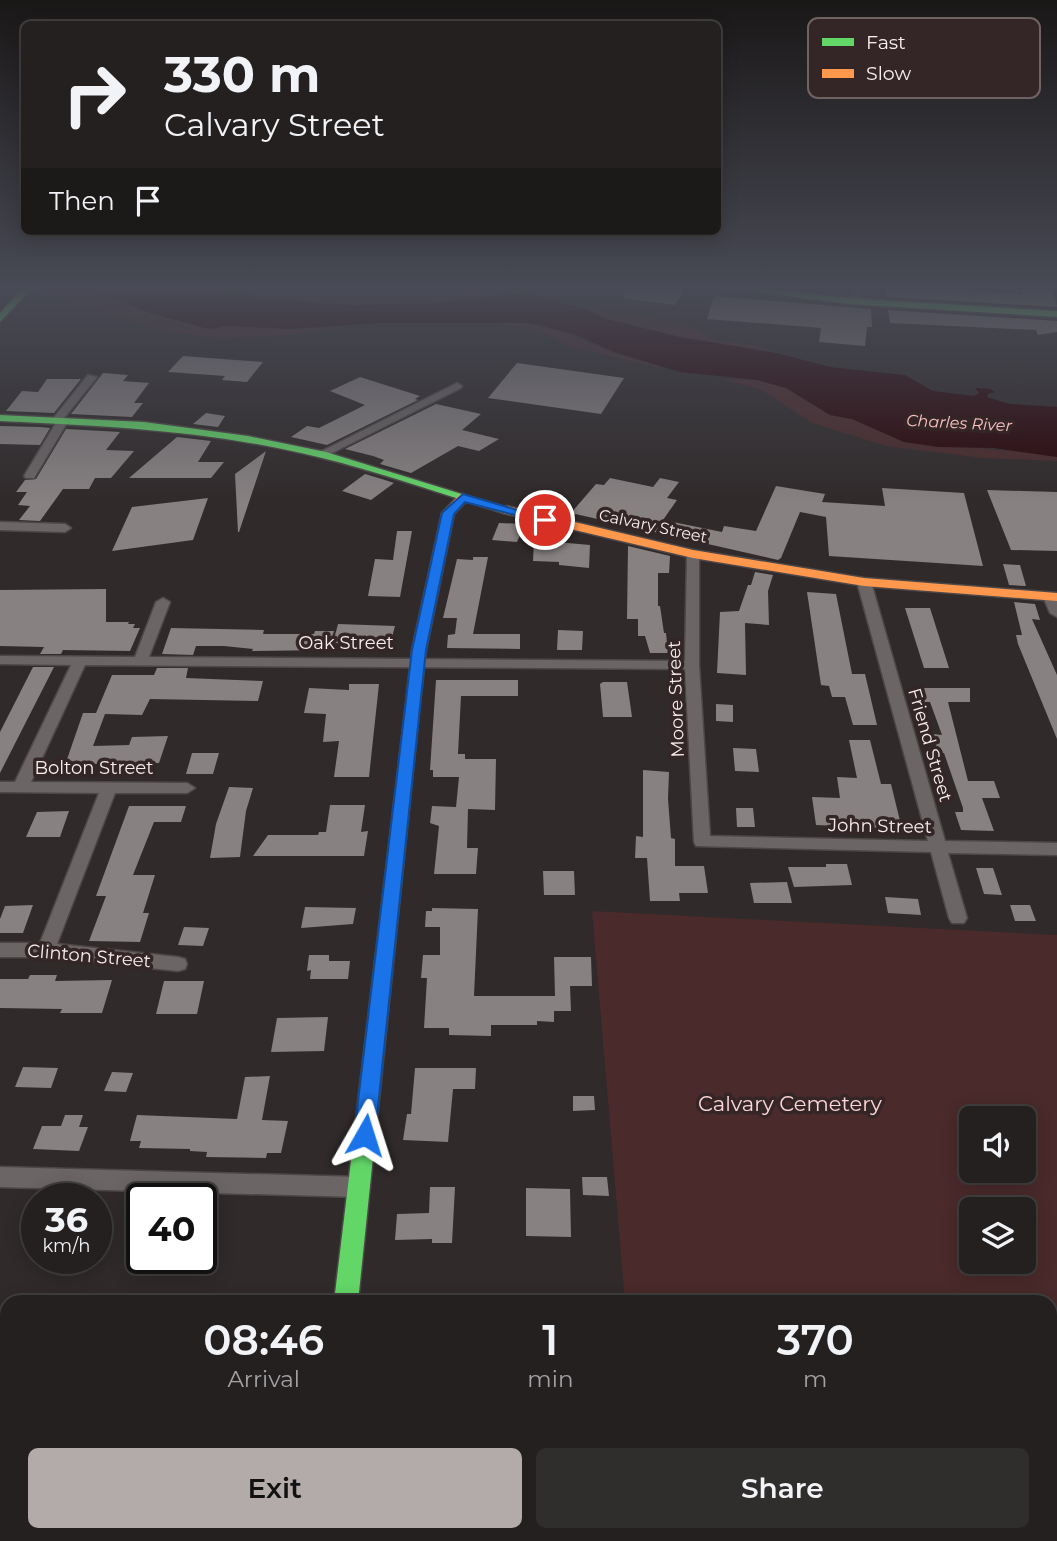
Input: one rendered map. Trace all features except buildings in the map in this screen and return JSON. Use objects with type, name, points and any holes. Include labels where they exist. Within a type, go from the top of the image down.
[{"type":"street","points":[[30,476],[60,420],[92,377]]},
{"type":"street","points":[[322,454],[457,386]]},
{"type":"street","name":"Calvary Street","points":[[0,418],[194,431],[322,454],[463,498],[693,554],[864,582],[1053,597]]},
{"type":"street","points":[[347,1295],[417,663],[448,513],[463,498]]},
{"type":"street","points":[[0,526],[65,528]]},
{"type":"street","name":"Moore Street","points":[[693,554],[692,665],[702,842]]},
{"type":"street","name":"Friend Street","points":[[864,582],[958,918]]},
{"type":"street","points":[[1053,597],[1057,613]]},
{"type":"street","points":[[140,661],[163,602]]},
{"type":"street","name":"Oak Street","points":[[0,660],[692,665]]},
{"type":"street","points":[[21,787],[80,660]]},
{"type":"street","name":"Bolton Street","points":[[0,787],[187,788]]},
{"type":"street","points":[[46,950],[109,787]]},
{"type":"street","name":"John Street","points":[[702,842],[1057,849]]},
{"type":"street","name":"Clinton Street","points":[[0,950],[46,950],[178,964]]},
{"type":"street","points":[[0,1177],[359,1187]]},
{"type":"green space","points":[[626,360],[637,360],[669,370]]},
{"type":"green space","points":[[720,379],[757,380],[786,388],[830,415],[852,419],[904,442],[1036,453],[1057,457],[1057,461],[983,458],[886,446],[812,423],[760,389]]},
{"type":"green space","name":"Calvary Cemetery","points":[[592,911],[1057,935],[1057,1295],[624,1295]]},
{"type":"water","name":"Charles River","points":[[640,360],[803,360],[830,367],[905,375],[933,391],[974,396],[979,393],[975,388],[990,389],[995,392],[987,397],[1009,404],[1057,407],[1057,457],[994,448],[938,447],[904,442],[852,419],[830,415],[786,388],[757,380],[680,372]]},
{"type":"traffic: fast","points":[[0,418],[144,425],[248,439],[322,454],[507,510]]},
{"type":"traffic: fast","points":[[347,1295],[412,712]]},
{"type":"traffic: slow","points":[[412,712],[419,650],[448,513],[463,498]]},
{"type":"traffic: slow","points":[[507,510],[693,554],[864,582],[1057,597]]},
{"type":"route","points":[[365,1135],[419,650],[448,513],[450,508],[463,498],[545,520]]}]
